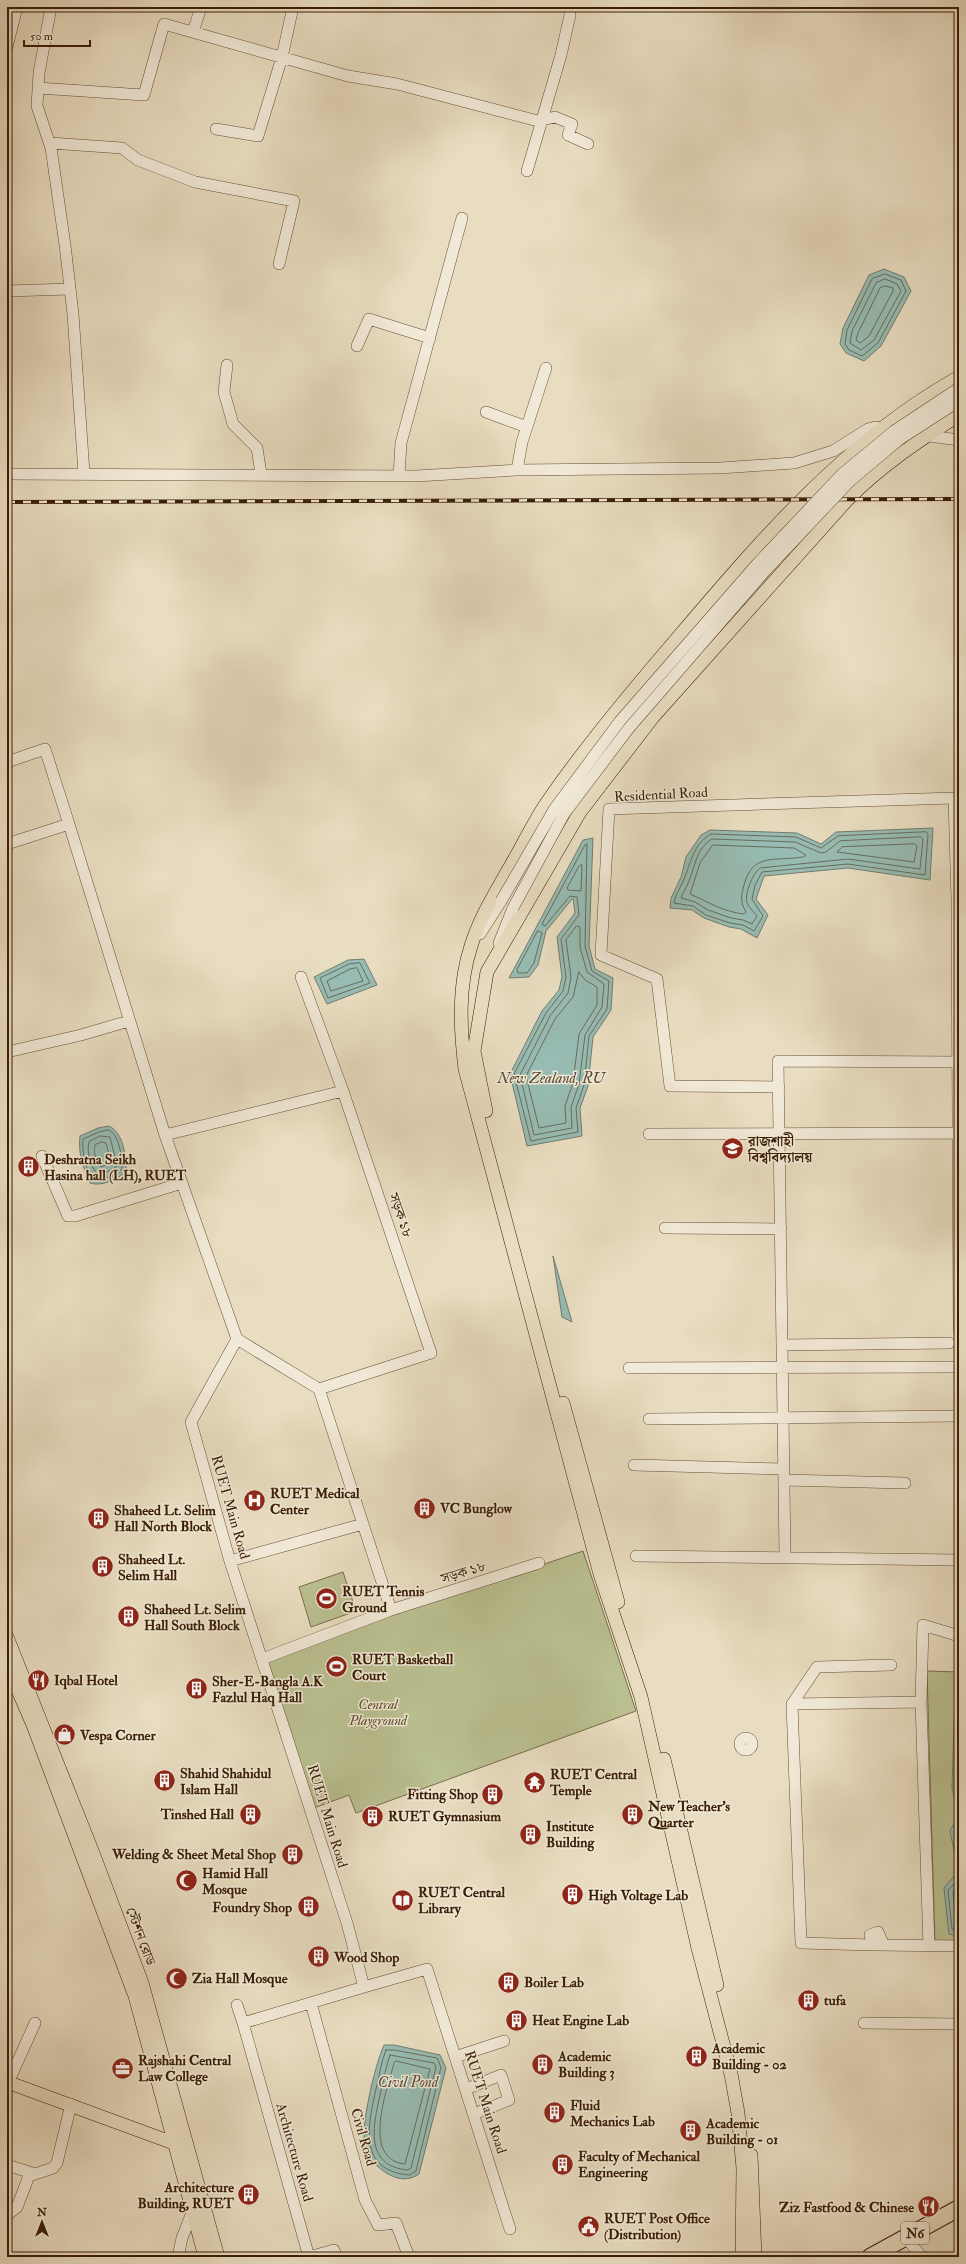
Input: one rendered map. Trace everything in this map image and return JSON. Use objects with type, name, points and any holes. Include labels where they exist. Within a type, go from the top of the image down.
[{"type":"highway","name":"N6","points":[[870,2257],[959,2208]]},
{"type":"main road","points":[[742,2257],[743,2168],[738,2113],[731,2074],[698,1948],[641,1697],[600,1574],[465,1069],[460,1029],[462,993],[471,948],[483,915],[547,802],[617,710],[752,551],[800,500],[882,429],[930,393],[959,377]]},
{"type":"main road","points":[[755,2257],[752,2170],[747,2113],[740,2072],[707,1946],[649,1695],[614,1586],[553,1368],[482,1100],[474,1052],[487,972],[580,812],[653,717],[847,500],[869,478],[926,436],[959,415]]},
{"type":"main road","name":"স্টেশন রোড","points":[[7,1637],[93,1853],[142,1983],[218,2257]]},
{"type":"main road","name":"স্টেশন রোড","points":[[7,1665],[13,1689],[123,1960],[148,2040],[205,2257]]},
{"type":"main road","points":[[8,2082],[176,2144]]},
{"type":"street","points":[[7,46],[10,29],[17,7]]},
{"type":"street","points":[[51,7],[38,88],[37,106],[50,143],[70,289],[84,473]]},
{"type":"street","points":[[193,32],[201,7]]},
{"type":"street","points":[[216,129],[258,136],[282,57],[293,7]]},
{"type":"street","points":[[527,171],[570,15]]},
{"type":"street","points":[[38,88],[144,95],[164,24],[348,76],[397,84],[538,121],[555,117],[572,124],[568,135],[588,144]]},
{"type":"street","points":[[50,143],[122,148],[138,160],[195,182],[294,201],[279,264]]},
{"type":"street","points":[[399,476],[401,443],[414,388],[430,338],[462,218]]},
{"type":"street","points":[[7,291],[70,289]]},
{"type":"street","points":[[357,346],[369,319],[430,338]]},
{"type":"street","points":[[227,365],[224,392],[233,424],[257,448],[261,474]]},
{"type":"street","points":[[517,470],[527,426],[546,368]]},
{"type":"street","points":[[471,948],[501,901],[555,808],[620,721],[757,564],[842,474],[894,431],[959,388]]},
{"type":"street","points":[[487,972],[512,908],[564,814],[629,728],[765,571],[850,481],[900,439],[959,401]]},
{"type":"street","points":[[486,412],[527,426]]},
{"type":"street","points":[[7,474],[84,473],[399,476],[517,470],[720,468],[794,463],[833,451],[868,429],[882,429],[959,440]]},
{"type":"street","points":[[7,762],[44,749],[69,824],[165,1135],[237,1339],[319,1389],[391,1610]]},
{"type":"street","name":"Residential Road","points":[[779,1087],[670,1086],[661,1026],[657,979],[601,955],[609,810],[954,798],[958,1062]]},
{"type":"street","points":[[7,844],[69,824]]},
{"type":"street","name":"সড়ক ১৮","points":[[301,977],[343,1091],[431,1352],[319,1389]]},
{"type":"street","points":[[7,1052],[81,1035],[129,1021]]},
{"type":"street","points":[[785,1557],[778,1061],[958,1062],[959,1330]]},
{"type":"street","points":[[165,1135],[343,1091]]},
{"type":"street","points":[[648,1134],[958,1133]]},
{"type":"street","points":[[42,1156],[68,1216],[75,1216],[182,1184]]},
{"type":"street","points":[[665,1228],[781,1229]]},
{"type":"street","name":"RUET Main Road","points":[[237,1339],[191,1422],[230,1561],[347,1923],[364,1987],[427,1969],[510,2229]]},
{"type":"street","points":[[782,1345],[949,1343]]},
{"type":"street","points":[[629,1368],[959,1367]]},
{"type":"street","points":[[649,1419],[959,1416]]},
{"type":"street","points":[[634,1465],[784,1469]]},
{"type":"street","points":[[784,1480],[905,1483]]},
{"type":"street","points":[[230,1561],[363,1524]]},
{"type":"street","points":[[636,1556],[959,1560]]},
{"type":"street","name":"সড়ক ১৮","points":[[262,1659],[391,1610],[539,1563]]},
{"type":"street","points":[[929,1946],[921,1702],[923,1625],[959,1636]]},
{"type":"street","points":[[891,1665],[817,1667],[792,1704],[801,1943],[959,1946]]},
{"type":"street","points":[[792,1704],[921,1702]]},
{"type":"street","points":[[237,2005],[243,2023],[364,1987]]},
{"type":"street","name":"Civil Road","points":[[310,2003],[365,2200],[378,2225],[396,2224],[410,2257]]},
{"type":"street","points":[[8,2082],[34,2023]]},
{"type":"street","name":"Architecture Road","points":[[243,2023],[309,2257],[334,2250],[336,2257]]},
{"type":"street","points":[[864,2023],[959,2024]]},
{"type":"street","points":[[455,2057],[504,2042]]},
{"type":"street","points":[[466,2089],[501,2075],[509,2100],[474,2114]]},
{"type":"street","points":[[7,2164],[32,2173],[53,2168],[58,2163],[71,2104]]},
{"type":"street","points":[[7,2215],[17,2207],[32,2173]]},
{"type":"street","points":[[178,2257],[182,2238],[193,2210]]},
{"type":"street","points":[[906,2238],[922,2257]]},
{"type":"green space","name":"Central Playground","points":[[583,1551],[636,1711],[356,1813],[349,1795],[311,1809],[262,1659]]},
{"type":"green space","name":"RUET Tennis Ground","points":[[343,1572],[356,1611],[311,1627],[299,1587]]},
{"type":"green space","points":[[927,1671],[959,1672],[959,1945],[935,1944]]},
{"type":"water","points":[[884,269],[904,277],[911,291],[881,346],[864,361],[846,353],[840,344],[843,328],[869,275]]},
{"type":"water","points":[[933,828],[930,880],[848,868],[764,876],[756,899],[768,915],[757,938],[741,929],[729,927],[704,918],[692,910],[670,908],[671,898],[681,877],[686,857],[701,835],[710,830],[797,833],[821,844],[836,832]]},
{"type":"water","name":"New Zealand, RU","points":[[593,838],[589,946],[595,969],[613,978],[611,1010],[593,1037],[588,1086],[580,1108],[582,1136],[527,1146],[510,1074],[542,1011],[559,990],[562,977],[557,937],[575,913],[573,898],[546,931],[538,965],[529,977],[509,978],[583,840]]},
{"type":"water","points":[[364,959],[377,985],[327,1004],[314,977],[348,960]]},
{"type":"water","points":[[109,1126],[114,1129],[121,1140],[125,1153],[126,1172],[114,1180],[99,1184],[90,1183],[82,1160],[80,1136],[98,1128]]},
{"type":"water","points":[[553,1256],[572,1322],[562,1317]]},
{"type":"water","points":[[959,1693],[959,1807],[956,1805],[952,1788],[955,1694]]},
{"type":"water","points":[[959,1819],[959,1856],[955,1855],[950,1831],[956,1820]]},
{"type":"water","points":[[959,1874],[959,1936],[949,1934],[944,1888],[954,1876]]},
{"type":"water","name":"Civil Pond","points":[[384,2045],[394,2045],[440,2055],[446,2068],[419,2174],[408,2179],[396,2178],[381,2169],[371,2159],[365,2147],[364,2138],[366,2111],[380,2054]]},
{"type":"railway","points":[[7,502],[959,499]]},
{"type":"place","name":"রাজশাহী বিশ্ববিদ্যালয়","points":[[733,1149]]},
{"type":"place","name":"Deshratna Seikh Hasina hall (LH), RUET","points":[[28,1167]]},
{"type":"place","name":"RUET Medical Center","points":[[254,1501]]},
{"type":"place","name":"VC Bunglow","points":[[425,1508]]},
{"type":"place","name":"Shaheed Lt. Selim Hall North Block","points":[[99,1518]]},
{"type":"place","name":"Shaheed Lt. Selim Hall","points":[[102,1567]]},
{"type":"place","name":"RUET Tennis Ground","points":[[327,1599]]},
{"type":"place","name":"Shaheed Lt. Selim Hall South Block","points":[[128,1617]]},
{"type":"place","name":"RUET Basketball Court","points":[[336,1667]]},
{"type":"place","name":"Iqbal Hotel","points":[[38,1680]]},
{"type":"place","name":"Sher-E-Bangla A.K Fazlul Haq Hall","points":[[196,1689]]},
{"type":"place","name":"Vespa Corner","points":[[64,1735]]},
{"type":"place","name":"Shahid Shahidul Islam Hall","points":[[164,1781]]},
{"type":"place","name":"RUET Central Temple","points":[[535,1782]]},
{"type":"place","name":"Fitting Shop","points":[[493,1794]]},
{"type":"place","name":"Tinshed Hall","points":[[250,1814]]},
{"type":"place","name":"New Teacher's Quarter","points":[[632,1814]]},
{"type":"place","name":"RUET Gymnasium","points":[[373,1816]]},
{"type":"place","name":"Institute Building","points":[[530,1834]]},
{"type":"place","name":"Welding & Sheet Metal Shop","points":[[292,1854]]},
{"type":"place","name":"Hamid Hall Mosque","points":[[186,1881]]},
{"type":"place","name":"High Voltage Lab","points":[[573,1895]]},
{"type":"place","name":"RUET Central Library","points":[[402,1900]]},
{"type":"place","name":"Foundry Shop","points":[[308,1907]]},
{"type":"place","name":"Wood Shop","points":[[319,1957]]},
{"type":"place","name":"Zia Hall Mosque","points":[[176,1978]]},
{"type":"place","name":"Boiler Lab","points":[[509,1982]]},
{"type":"place","name":"tufa","points":[[808,2000]]},
{"type":"place","name":"Heat Engine Lab","points":[[516,2020]]},
{"type":"place","name":"Academic Building - 02","points":[[697,2056]]},
{"type":"place","name":"Academic Building 3","points":[[543,2064]]},
{"type":"place","name":"Rajshahi Central Law College","points":[[123,2068]]},
{"type":"place","name":"Fluid Mechanics Lab","points":[[554,2113]]},
{"type":"place","name":"Academic Building - 01","points":[[691,2131]]},
{"type":"place","name":"Faculty of Mechanical Engineering","points":[[562,2164]]},
{"type":"place","name":"Architecture Building, RUET","points":[[249,2195]]},
{"type":"place","name":"Ziz Fastfood & Chinese","points":[[929,2207]]},
{"type":"place","name":"RUET Post Office (Distribution)","points":[[588,2226]]}]
